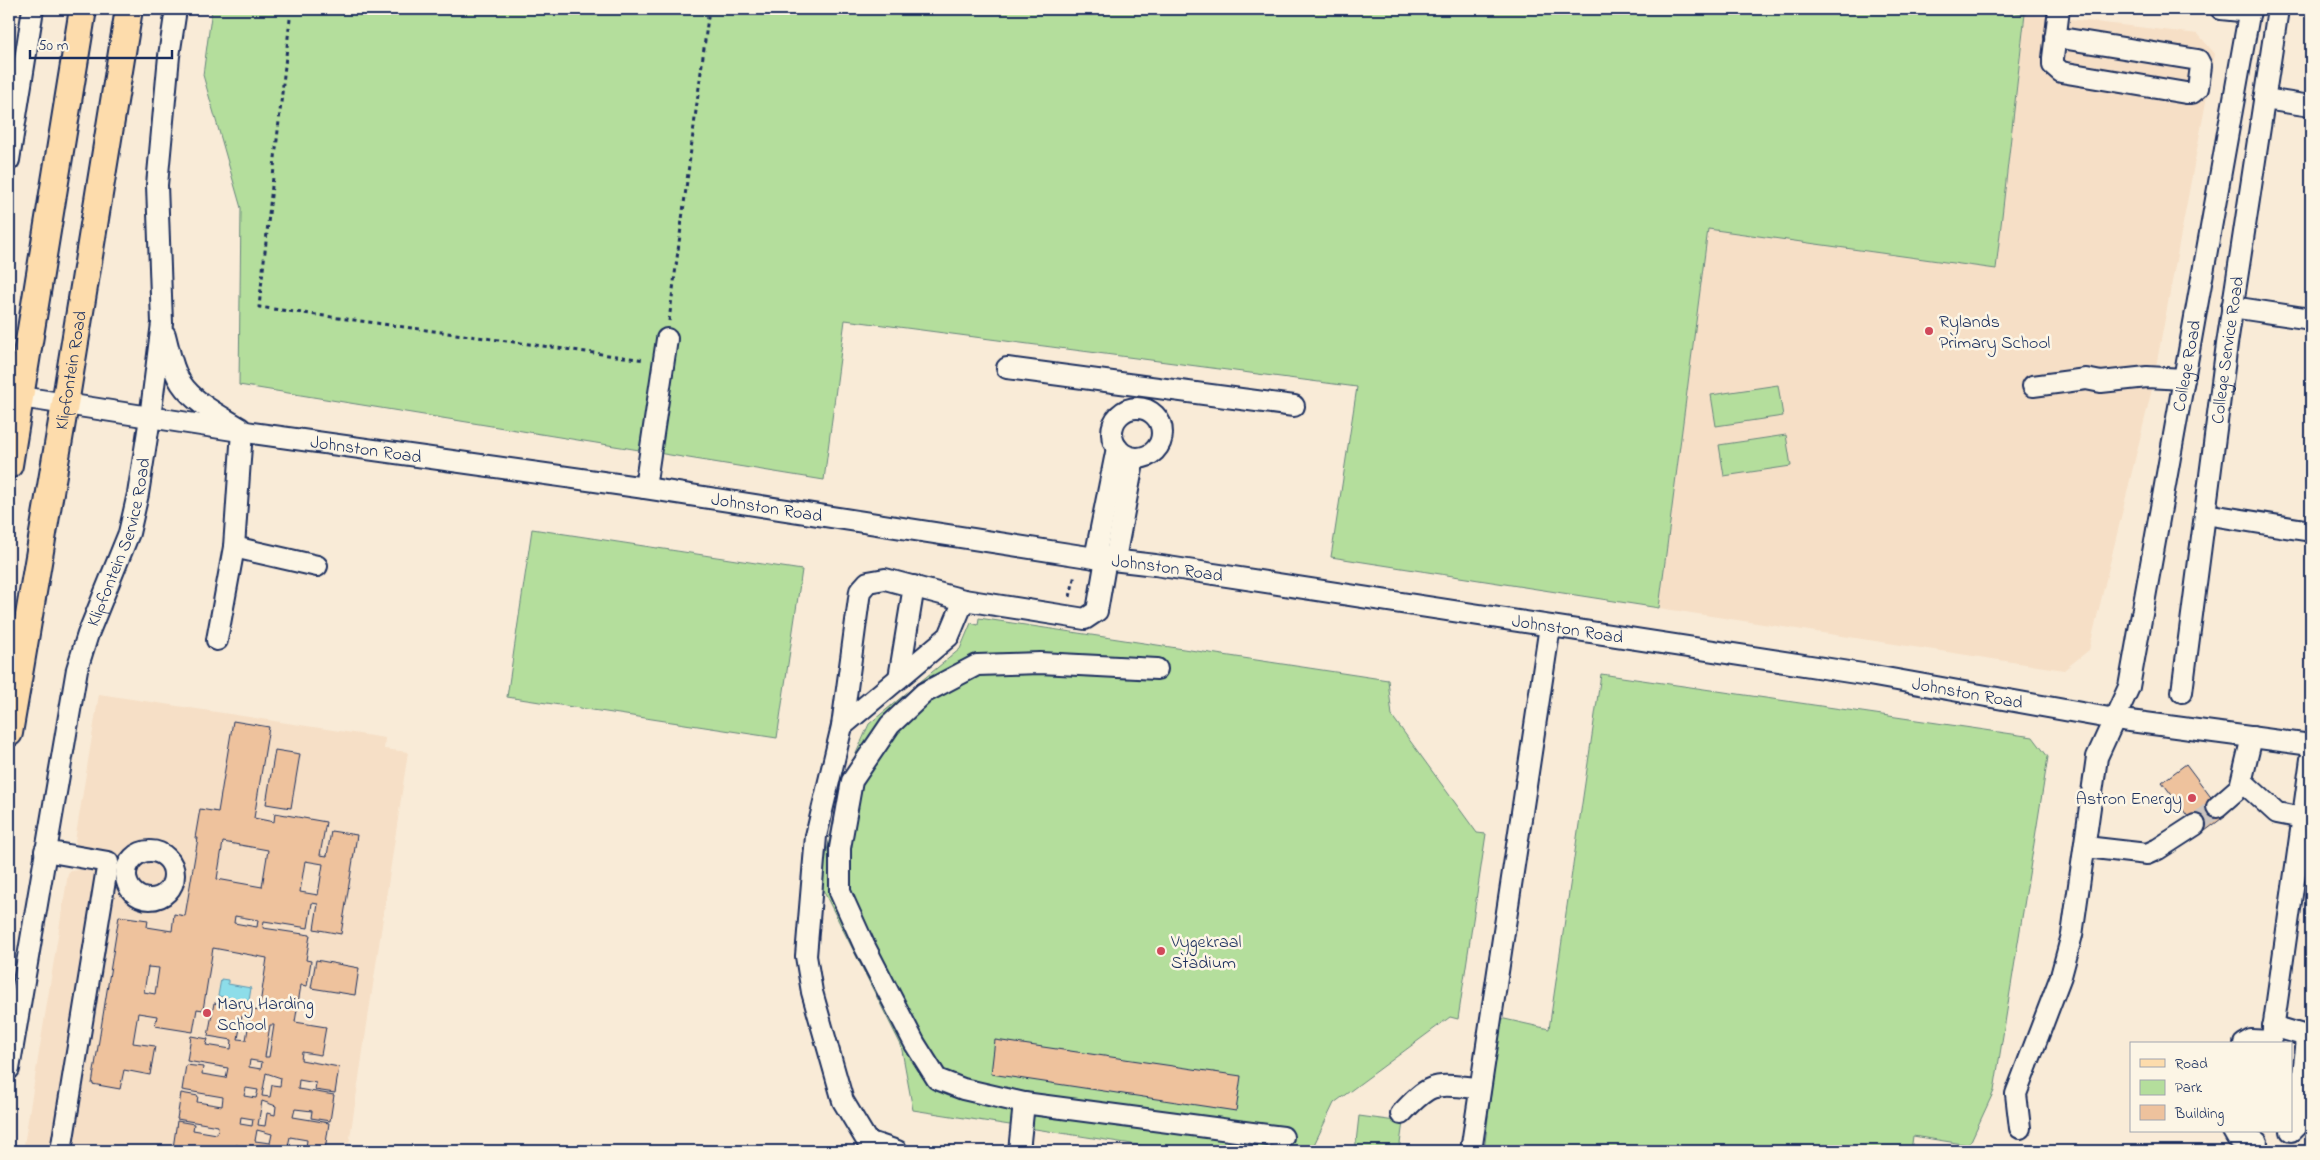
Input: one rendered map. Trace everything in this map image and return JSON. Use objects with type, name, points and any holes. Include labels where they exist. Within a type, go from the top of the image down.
[{"type":"main road","points":[[9,465],[83,9]]},
{"type":"main road","name":"Klipfontein Road","points":[[9,733],[65,404],[128,9]]},
{"type":"street","points":[[9,160],[14,97],[33,9]]},
{"type":"street","name":"Klipfontein Service Road","points":[[9,1069],[77,669],[88,634],[129,533],[138,494],[150,418],[162,323],[157,185],[176,9]]},
{"type":"street","points":[[2055,37],[2198,60],[2201,66],[2198,88],[2192,93],[2186,93],[2061,72],[2053,65],[2055,37],[2058,9]]},
{"type":"street","points":[[2221,9],[2250,10]]},
{"type":"street","name":"College Service Road","points":[[2182,692],[2232,307],[2278,9]]},
{"type":"street","name":"College Road","points":[[2020,1128],[2016,1094],[2068,956],[2086,847],[2097,757],[2129,687],[2250,10]]},
{"type":"street","points":[[2264,99],[2311,106]]},
{"type":"street","points":[[2232,307],[2311,319]]},
{"type":"street","points":[[162,323],[170,358],[181,383],[199,401],[244,432],[234,547],[216,640]]},
{"type":"street","points":[[645,488],[667,339]]},
{"type":"street","points":[[1006,368],[1294,406]]},
{"type":"street","points":[[2033,386],[2086,379],[2101,382],[2147,377],[2184,379]]},
{"type":"street","points":[[1141,408],[1144,385]]},
{"type":"street","name":"Johnston Road","points":[[21,397],[244,432],[645,488],[1869,674],[2114,719],[2311,745]]},
{"type":"street","points":[[1131,408],[1141,408],[1150,411],[1158,418],[1162,427],[1159,446],[1152,453],[1144,457],[1126,453],[1113,439],[1112,429],[1116,420],[1122,413],[1131,408]]},
{"type":"street","points":[[897,1151],[867,1141],[843,1101],[812,992],[806,956],[816,836],[842,726],[860,591],[868,582],[885,579],[964,600],[1085,619],[1098,611],[1105,559],[1126,453]]},
{"type":"street","points":[[2206,514],[2311,531]]},
{"type":"street","points":[[234,547],[317,566]]},
{"type":"street","points":[[899,678],[914,586]]},
{"type":"street","points":[[842,726],[949,636],[964,600]]},
{"type":"street","points":[[1471,1151],[1550,626]]},
{"type":"street","points":[[1158,669],[1040,663],[977,665],[924,693],[890,725],[852,782],[840,848],[840,892],[864,945],[915,1044],[937,1079],[963,1089],[1024,1103],[1283,1137]]},
{"type":"street","points":[[2217,807],[2240,787],[2243,782],[2252,737]]},
{"type":"street","points":[[2272,1037],[2311,759]]},
{"type":"street","points":[[2243,782],[2276,813],[2303,818]]},
{"type":"street","points":[[2086,847],[2147,854],[2194,825]]},
{"type":"street","points":[[45,851],[129,866]]},
{"type":"street","points":[[61,1151],[108,862]]},
{"type":"street","points":[[2248,1042],[2272,1037],[2303,1035],[2307,1040],[2297,1125],[2292,1129]]},
{"type":"street","points":[[1401,1114],[1420,1093],[1429,1088],[1440,1086],[1480,1088]]},
{"type":"street","points":[[1019,1151],[1024,1103]]},
{"type":"street","points":[[2233,1132],[2236,1138],[2257,1142]]},
{"type":"path","points":[[667,339],[709,9]]},
{"type":"path","points":[[290,19],[258,307],[663,363]]},
{"type":"path","points":[[1068,605],[1077,569]]},
{"type":"shaded area","name":"Rylands Primary School","points":[[2025,14],[2198,34],[2215,54],[2151,393],[2089,650],[2064,670],[1659,608],[1708,229],[1996,269]]},
{"type":"shaded area","name":"Mary Harding School","points":[[99,694],[385,738],[384,749],[408,752],[348,1151],[23,1151],[68,874],[71,871],[77,870],[81,846],[76,844],[75,841]]},
{"type":"green space","points":[[212,9],[1981,9],[2025,14],[1996,269],[1708,229],[1659,608],[1331,557],[1357,387],[845,320],[824,480],[239,385],[241,208],[203,75]]},
{"type":"green space","points":[[1778,385],[1783,416],[1716,426],[1711,395]]},
{"type":"green space","points":[[1786,435],[1791,466],[1724,476],[1719,445]]},
{"type":"green space","points":[[532,529],[802,570],[777,738],[507,697]]},
{"type":"green space","name":"Vygekraal Stadium","points":[[979,618],[1388,680],[1392,716],[1477,833],[1486,834],[1458,1019],[1450,1017],[1334,1103],[1311,1151],[1177,1151],[913,1110],[901,1045],[820,884],[840,790],[869,724],[960,649],[971,623],[978,625]]},
{"type":"green space","points":[[1601,674],[2033,737],[2048,757],[1994,1091],[1969,1145],[1913,1136],[1911,1151],[1484,1151],[1500,1018],[1549,1029]]},
{"type":"green space","points":[[1359,1116],[1403,1122],[1399,1151],[1355,1151]]},
{"type":"water","points":[[221,979],[228,980],[228,984],[251,988],[249,1001],[218,996]]},
{"type":"building","points":[[233,721],[269,727],[254,818],[274,822],[275,813],[326,822],[320,855],[327,856],[331,831],[357,835],[341,934],[314,929],[318,904],[312,903],[308,928],[264,921],[263,928],[310,935],[306,960],[311,961],[307,986],[301,985],[295,1022],[326,1027],[321,1055],[302,1052],[301,1060],[339,1067],[335,1093],[315,1090],[316,1083],[299,1080],[298,1089],[334,1095],[330,1121],[311,1118],[312,1111],[295,1109],[293,1117],[329,1123],[325,1150],[306,1147],[307,1140],[290,1137],[288,1146],[320,1151],[246,1151],[246,1147],[236,1145],[235,1151],[195,1151],[173,1148],[177,1121],[194,1124],[193,1130],[217,1134],[218,1126],[177,1119],[181,1093],[198,1096],[197,1102],[222,1106],[223,1097],[182,1090],[186,1065],[203,1067],[202,1074],[226,1078],[228,1068],[187,1061],[191,1036],[208,1039],[206,1045],[231,1049],[232,1040],[208,1036],[214,1003],[259,1011],[267,958],[213,948],[203,1010],[197,1009],[193,1032],[155,1026],[157,1016],[138,1013],[133,1043],[155,1046],[150,1075],[124,1070],[120,1089],[92,1084],[119,916],[148,920],[147,927],[172,931],[174,914],[185,916],[198,838],[195,838],[200,809],[218,812]],"holes":[[[223,842],[268,850],[262,887],[217,879]],[[305,861],[323,864],[318,895],[300,892]],[[235,916],[258,920],[257,927],[234,923]],[[148,967],[159,968],[155,994],[144,992]],[[242,1016],[250,1017],[246,1040],[238,1039]],[[270,1025],[274,1025],[269,1057],[265,1057]],[[250,1060],[262,1062],[261,1069],[249,1067]],[[266,1073],[281,1078],[280,1086],[272,1085],[270,1097],[262,1096]],[[246,1088],[258,1090],[256,1098],[244,1096]],[[262,1101],[276,1106],[275,1115],[267,1113],[265,1126],[258,1125]],[[241,1117],[253,1119],[252,1126],[240,1124]],[[257,1130],[272,1134],[270,1143],[255,1141]]]},
{"type":"building","points":[[275,750],[300,754],[291,808],[266,804]]},
{"type":"building","points":[[2186,764],[2225,816],[2201,834],[2162,782]]},
{"type":"building","points":[[316,960],[359,968],[355,995],[311,988]]},
{"type":"building","points":[[995,1040],[1241,1076],[1236,1111],[991,1074]]},
{"type":"tunnel","points":[[2195,825],[2217,807]]},
{"type":"place","name":"Rylands Primary School","points":[[1929,331]]},
{"type":"place","name":"Astron Energy","points":[[2192,798]]},
{"type":"place","name":"Vygekraal Stadium","points":[[1161,951]]},
{"type":"place","name":"Mary Harding School","points":[[207,1013]]}]
